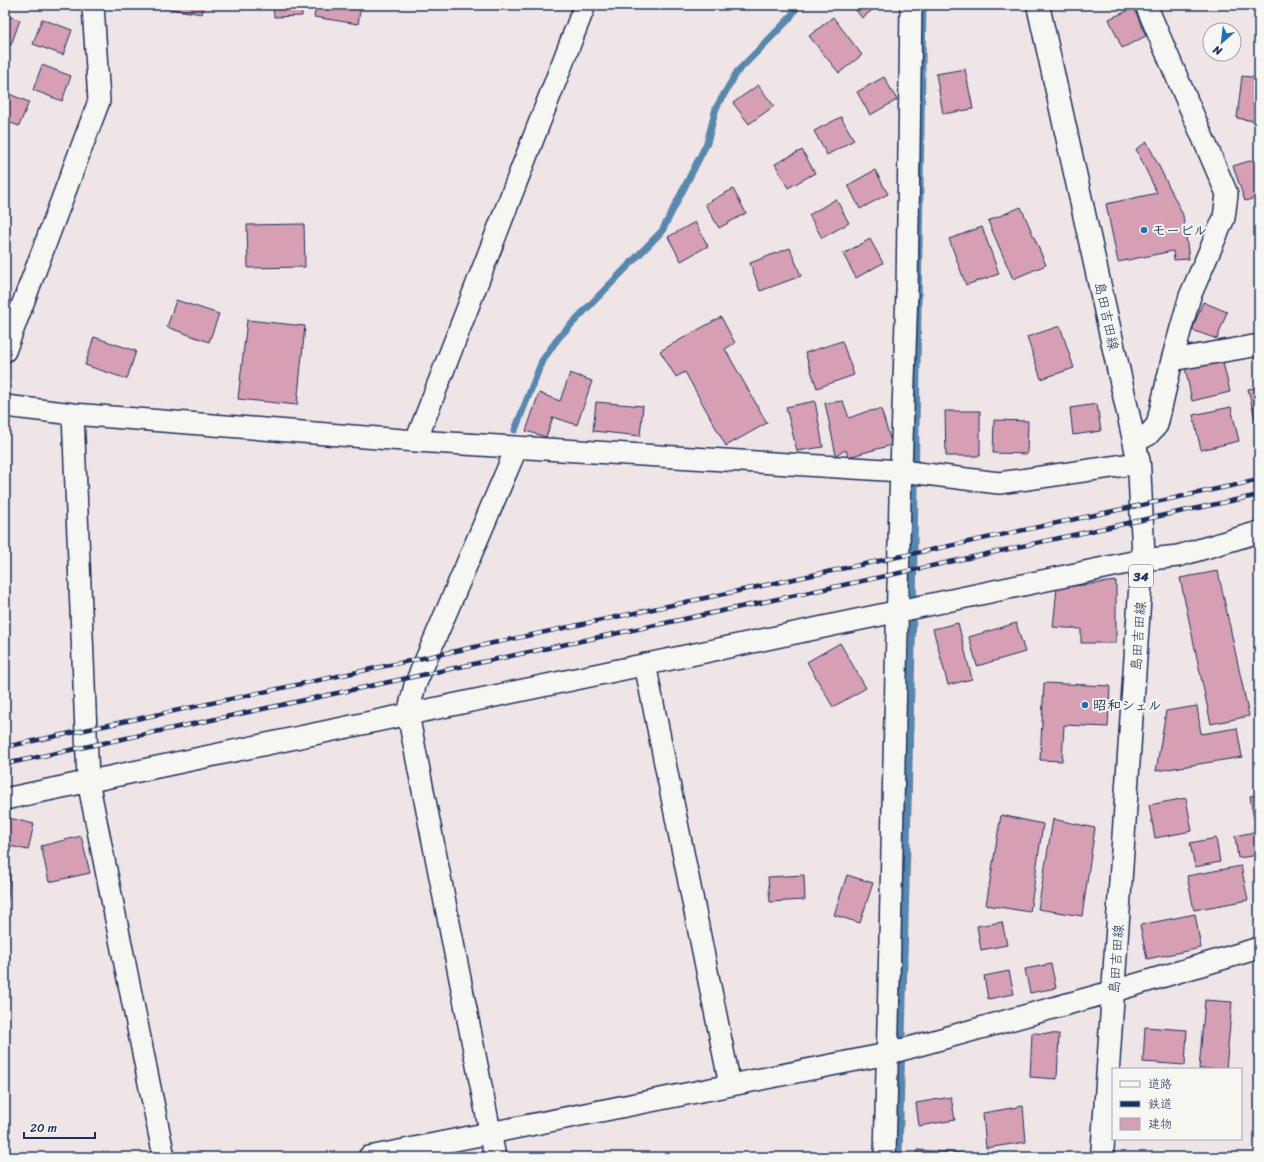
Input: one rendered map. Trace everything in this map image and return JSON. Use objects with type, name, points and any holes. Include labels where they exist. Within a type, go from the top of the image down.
[{"type":"main road","name":"島田吉田線","points":[[1038,5],[1139,463],[1143,546],[1102,1157]]},
{"type":"street","points":[[5,351],[100,101],[93,5]]},
{"type":"street","points":[[416,441],[584,5]]},
{"type":"street","points":[[885,1157],[901,471],[907,291],[911,5]]},
{"type":"street","points":[[1134,442],[1148,435],[1157,425],[1172,360],[1190,296],[1224,218],[1227,194],[1213,158],[1146,5]]},
{"type":"street","points":[[1172,360],[1259,346]]},
{"type":"street","points":[[5,406],[73,414],[416,441],[901,471],[999,484],[1139,463]]},
{"type":"street","points":[[73,414],[88,781],[164,1157]]},
{"type":"street","points":[[495,1157],[408,714],[415,685],[517,447]]},
{"type":"street","points":[[5,799],[1142,560],[1178,556],[1259,532]]},
{"type":"street","points":[[645,664],[730,1085]]},
{"type":"street","points":[[368,1157],[887,1054],[1114,991],[1259,948]]},
{"type":"building","points":[[159,5],[204,5],[202,14],[158,7]]},
{"type":"building","points":[[273,5],[302,5],[302,16],[274,17]]},
{"type":"building","points":[[316,5],[361,5],[358,24],[314,17]]},
{"type":"building","points":[[852,5],[879,5],[862,18]]},
{"type":"building","points":[[1134,8],[1146,36],[1122,48],[1109,19]]},
{"type":"building","points":[[5,15],[20,20],[11,45],[5,43]]},
{"type":"building","points":[[833,17],[862,55],[839,73],[809,36]]},
{"type":"building","points":[[42,19],[72,30],[63,55],[33,44]]},
{"type":"building","points":[[42,65],[71,76],[62,101],[33,90]]},
{"type":"building","points":[[965,69],[973,109],[943,114],[936,74]]},
{"type":"building","points":[[1242,76],[1259,78],[1259,122],[1237,118]]},
{"type":"building","points":[[884,77],[897,100],[870,115],[857,92]]},
{"type":"building","points":[[758,85],[774,106],[749,124],[733,103]]},
{"type":"building","points":[[9,94],[29,102],[19,126],[5,121],[5,105]]},
{"type":"building","points":[[841,117],[854,140],[827,155],[814,131]]},
{"type":"building","points":[[1147,142],[1183,215],[1189,259],[1174,260],[1173,251],[1118,262],[1106,204],[1157,193],[1136,149]]},
{"type":"building","points":[[802,150],[815,173],[788,188],[775,164]]},
{"type":"building","points":[[1259,158],[1259,197],[1245,201],[1233,166]]},
{"type":"building","points":[[875,170],[888,194],[860,209],[848,185]]},
{"type":"building","points":[[733,189],[746,213],[719,228],[705,204]]},
{"type":"building","points":[[836,199],[849,223],[822,238],[809,215]]},
{"type":"building","points":[[1021,207],[1046,265],[1013,279],[988,221]]},
{"type":"building","points":[[695,222],[708,246],[681,261],[668,237]]},
{"type":"building","points":[[304,224],[305,267],[248,268],[247,225]]},
{"type":"building","points":[[982,227],[999,274],[966,285],[949,239]]},
{"type":"building","points":[[870,239],[883,263],[856,278],[843,254]]},
{"type":"building","points":[[790,248],[801,276],[760,291],[750,263]]},
{"type":"building","points":[[176,300],[219,314],[209,342],[167,327]]},
{"type":"building","points":[[1203,302],[1227,312],[1217,339],[1192,330]]},
{"type":"building","points":[[721,317],[735,343],[725,349],[767,423],[726,446],[685,372],[676,377],[660,351]]},
{"type":"building","points":[[247,320],[305,326],[297,405],[238,399]]},
{"type":"building","points":[[1060,326],[1074,368],[1041,379],[1027,337]]},
{"type":"building","points":[[94,337],[136,351],[127,379],[85,365]]},
{"type":"building","points":[[842,341],[854,375],[817,388],[805,353]]},
{"type":"building","points":[[1222,358],[1230,392],[1192,401],[1185,367]]},
{"type":"building","points":[[570,373],[592,381],[577,425],[553,417],[546,437],[526,431],[539,393],[560,401]]},
{"type":"building","points":[[1259,387],[1259,423],[1256,423],[1248,389]]},
{"type":"building","points":[[815,401],[823,447],[797,451],[786,407]]},
{"type":"building","points":[[843,401],[849,418],[865,412],[881,409],[892,445],[848,457],[846,450],[836,455],[825,403]]},
{"type":"building","points":[[596,402],[643,406],[640,436],[593,431]]},
{"type":"building","points":[[1097,404],[1101,431],[1073,435],[1070,408]]},
{"type":"building","points":[[1231,407],[1239,441],[1201,450],[1193,415]]},
{"type":"building","points":[[945,411],[980,411],[980,456],[946,456]]},
{"type":"building","points":[[994,420],[1028,421],[1027,454],[993,453]]},
{"type":"building","points":[[1218,571],[1249,716],[1211,724],[1180,578]]},
{"type":"building","points":[[1116,581],[1116,643],[1081,643],[1081,629],[1053,627],[1057,588]]},
{"type":"building","points":[[958,623],[972,679],[948,685],[933,629]]},
{"type":"building","points":[[1016,623],[1025,652],[977,666],[969,637]]},
{"type":"building","points":[[840,643],[866,688],[833,707],[807,662]]},
{"type":"building","points":[[1044,683],[1110,686],[1108,727],[1064,725],[1062,761],[1040,760]]},
{"type":"building","points":[[1197,706],[1201,734],[1237,728],[1242,757],[1156,771],[1166,711]]},
{"type":"building","points":[[1259,794],[1259,819],[1254,820],[1250,796]]},
{"type":"building","points":[[1186,798],[1192,831],[1155,838],[1149,805]]},
{"type":"building","points":[[1001,815],[1043,824],[1030,912],[986,905]]},
{"type":"building","points":[[5,817],[34,824],[28,850],[5,845]]},
{"type":"building","points":[[1053,819],[1095,828],[1082,916],[1038,909]]},
{"type":"building","points":[[1259,831],[1259,855],[1238,858],[1235,836]]},
{"type":"building","points":[[81,836],[90,873],[49,882],[41,846]]},
{"type":"building","points":[[1216,838],[1220,862],[1195,867],[1190,843]]},
{"type":"building","points":[[1241,866],[1248,900],[1194,910],[1187,876]]},
{"type":"building","points":[[5,872],[10,872],[7,910],[5,910]]},
{"type":"building","points":[[804,875],[805,900],[770,902],[768,877]]},
{"type":"building","points":[[847,875],[873,883],[860,923],[834,915]]},
{"type":"building","points":[[1195,914],[1201,948],[1147,959],[1140,925]]},
{"type":"building","points":[[1002,922],[1007,945],[981,950],[977,926]]},
{"type":"building","points":[[1051,964],[1056,988],[1030,993],[1025,969]]},
{"type":"building","points":[[1009,971],[1014,994],[988,999],[984,976]]},
{"type":"building","points":[[1205,1000],[1232,1002],[1226,1068],[1199,1068]]},
{"type":"building","points":[[1145,1027],[1187,1030],[1185,1065],[1143,1062]]},
{"type":"building","points":[[1032,1033],[1059,1034],[1057,1079],[1030,1077]]},
{"type":"building","points":[[951,1097],[955,1120],[919,1126],[916,1103]]},
{"type":"building","points":[[1023,1106],[1026,1142],[986,1148],[983,1113]]},
{"type":"building","points":[[917,1150],[962,1153],[962,1157],[917,1157]]},
{"type":"waterway","points":[[515,430],[542,361],[559,337],[662,231],[707,143],[716,108],[737,72],[789,19],[798,5]]},
{"type":"waterway","points":[[899,1157],[913,610],[923,5]]},
{"type":"railway","points":[[5,747],[1259,480]]},
{"type":"railway","points":[[5,764],[1259,495]]},
{"type":"place","name":"モービル","points":[[1144,230]]},
{"type":"place","name":"昭和シェル","points":[[1085,705]]}]
